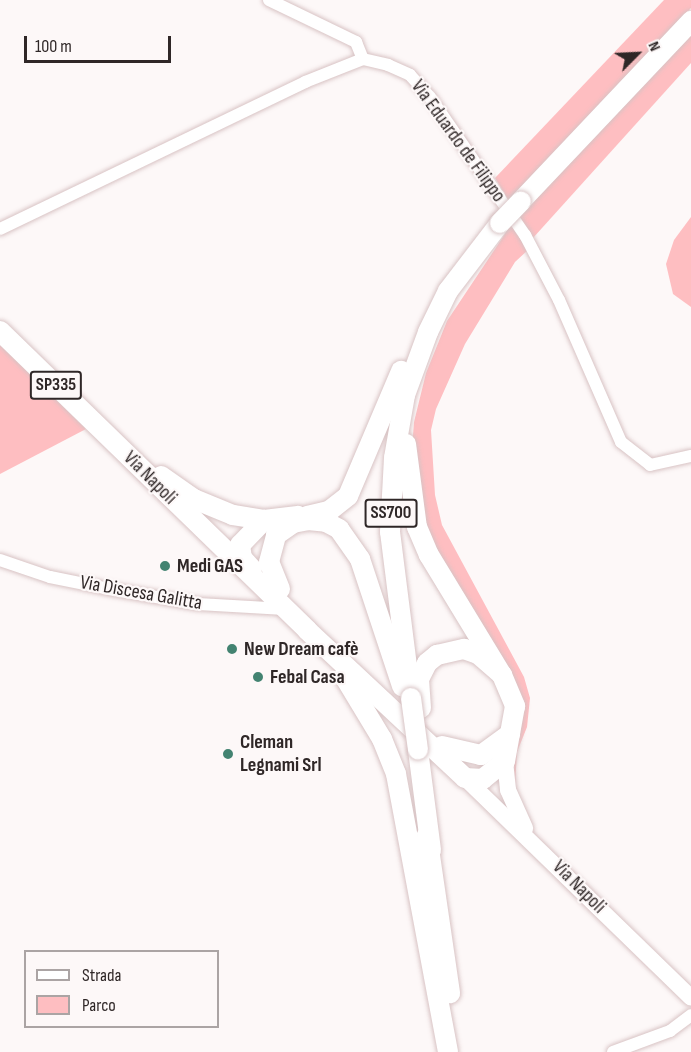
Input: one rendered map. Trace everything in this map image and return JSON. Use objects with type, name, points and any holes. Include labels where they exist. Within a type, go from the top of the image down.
[{"type":"main road","name":"SS700","points":[[458,1052],[431,850],[424,749],[412,699],[392,559],[392,481],[405,395],[439,308],[500,223],[691,21]]},
{"type":"main road","points":[[159,475],[207,505],[233,515],[264,520],[307,516],[329,511],[348,496],[424,322],[439,308]]},
{"type":"main road","name":"SP335","points":[[0,331],[112,440]]},
{"type":"main road","points":[[428,332],[427,356],[407,425],[405,459],[411,500],[429,555],[502,675],[515,706],[505,761],[508,790],[533,842]]},
{"type":"main road","name":"Via Napoli","points":[[112,440],[159,475],[280,588],[424,749],[465,778]]},
{"type":"main road","name":"Via Napoli","points":[[112,440],[326,649],[533,842],[691,998]]},
{"type":"main road","points":[[264,520],[243,540],[240,551],[245,562],[285,600],[307,630]]},
{"type":"main road","points":[[280,588],[269,562],[276,535],[293,523],[308,520],[326,522],[339,529],[360,559],[412,699]]},
{"type":"main road","points":[[326,649],[382,739],[396,774],[448,1052]]},
{"type":"main road","points":[[412,699],[427,663],[437,655],[464,649],[478,654],[502,675]]},
{"type":"main road","points":[[465,778],[481,755],[510,734]]},
{"type":"main road","points":[[424,749],[481,755]]},
{"type":"main road","points":[[465,778],[483,779],[505,761]]},
{"type":"street","points":[[0,229],[305,82],[363,59],[356,42],[269,0]]},
{"type":"street","name":"Via Eduardo de Filippo","points":[[363,59],[410,75],[430,97],[525,236],[559,300],[621,442],[650,465],[691,456]]},
{"type":"street","name":"Via Discesa Galitta","points":[[0,560],[50,577],[129,593],[198,604],[286,609]]},
{"type":"street","points":[[613,1052],[670,1031],[691,1015]]},
{"type":"green space","points":[[664,0],[691,0],[691,8],[509,201],[495,178]]},
{"type":"green space","points":[[691,32],[691,63],[533,238],[518,217]]},
{"type":"green space","points":[[691,217],[691,307],[673,294],[666,264],[674,240]]},
{"type":"green space","points":[[513,222],[529,249],[515,262],[465,344],[436,409],[431,430],[435,495],[442,525],[524,677],[530,698],[527,727],[517,752],[515,786],[510,782],[519,729],[422,522],[411,462],[414,422],[426,373],[447,321]]},
{"type":"green space","points":[[0,345],[86,429],[0,474]]},
{"type":"place","name":"Medi GAS","points":[[165,566]]},
{"type":"place","name":"New Dream cafè","points":[[232,649]]},
{"type":"place","name":"Febal Casa","points":[[258,677]]},
{"type":"place","name":"Cleman Legnami Srl","points":[[228,754]]}]
